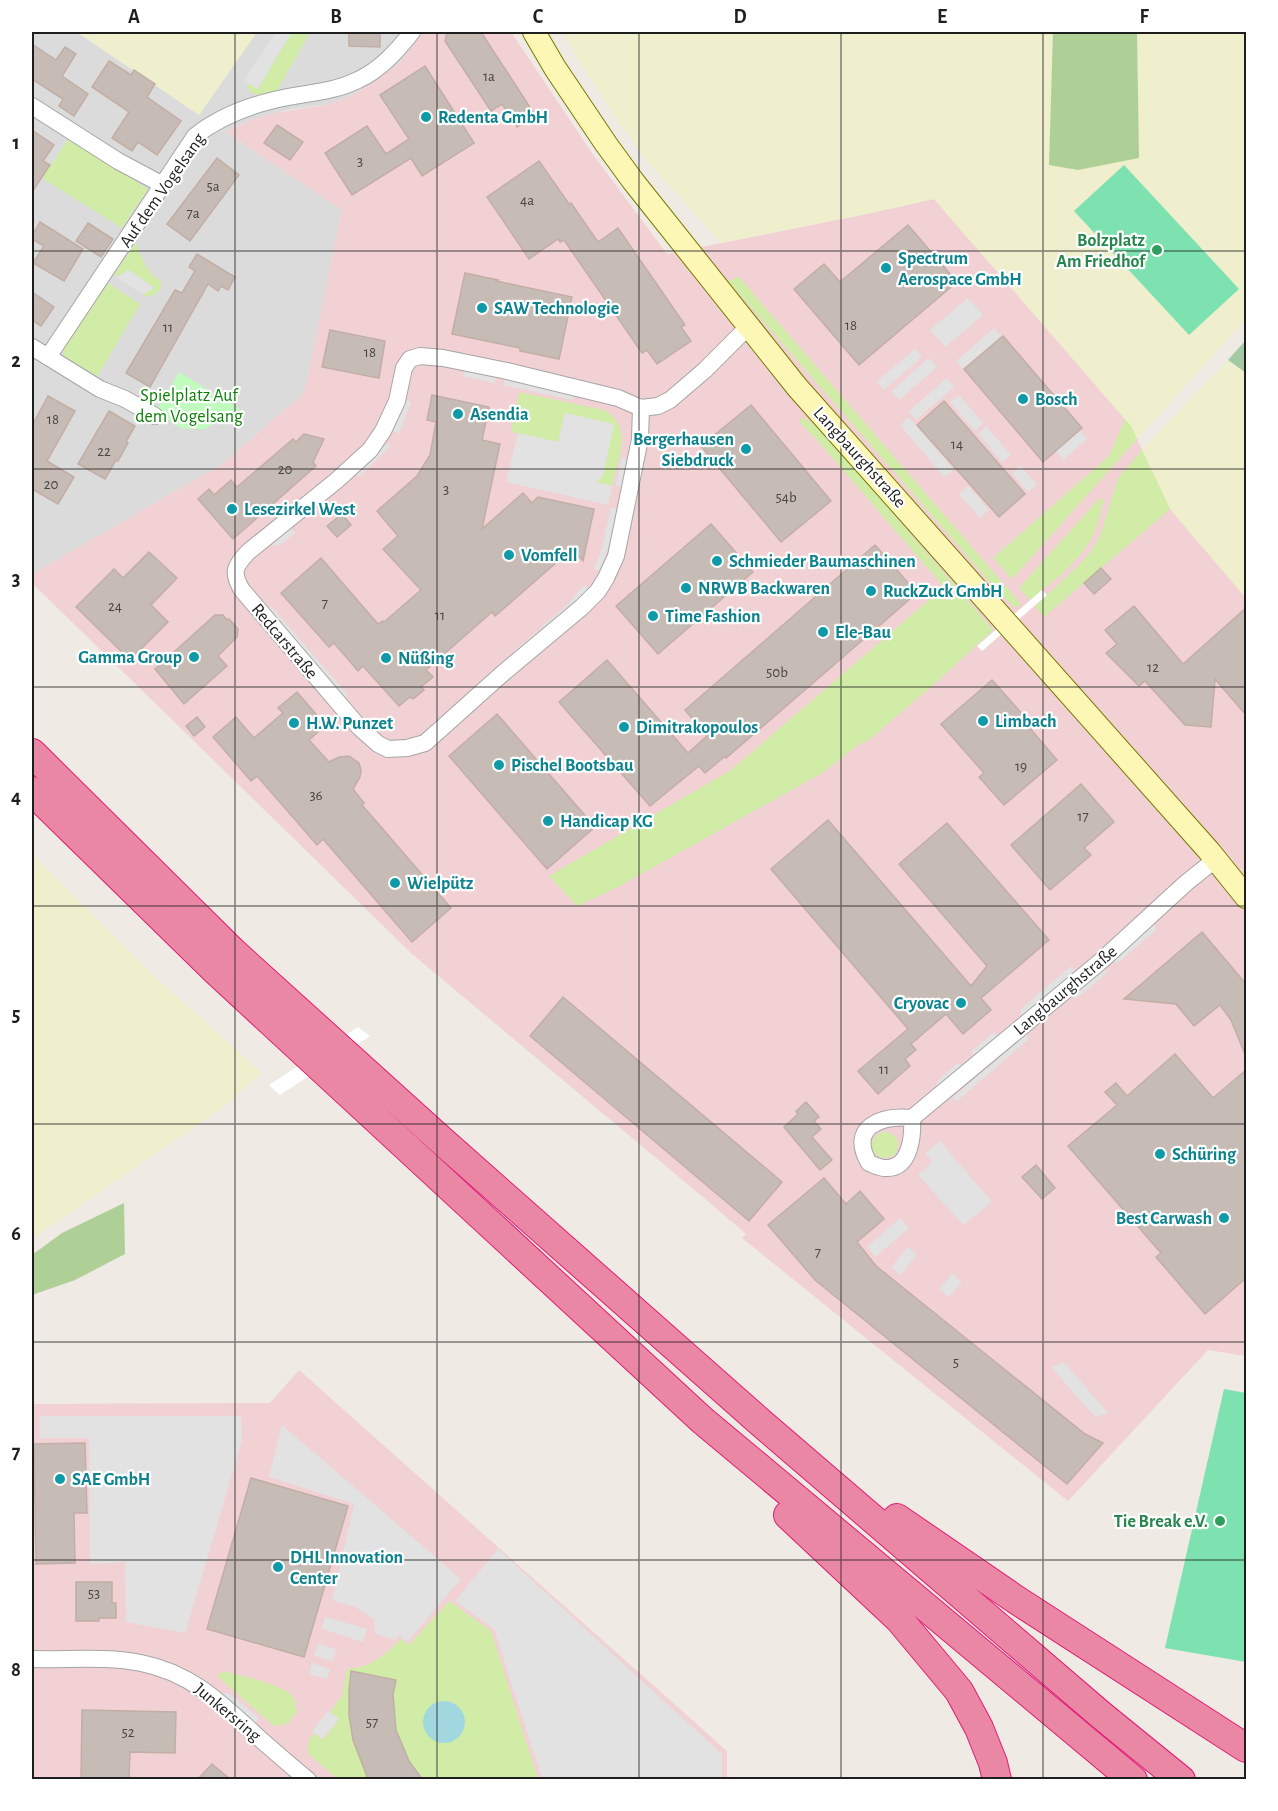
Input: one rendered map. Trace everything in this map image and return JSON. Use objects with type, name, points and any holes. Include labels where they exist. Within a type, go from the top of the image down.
[{"type":"highway","points":[[32,753],[231,951],[441,1140],[760,1422],[1101,1716],[1181,1779]]},
{"type":"highway","points":[[32,791],[216,971],[702,1420],[1133,1779]]},
{"type":"highway","points":[[702,1420],[782,1509],[899,1619],[959,1691],[979,1728],[997,1779]]},
{"type":"highway","points":[[760,1422],[1015,1599],[1246,1748]]},
{"type":"main road","name":"Langbaurghstraße","points":[[534,32],[555,68],[612,153],[659,216],[797,387],[1216,859],[1246,897]]},
{"type":"street","name":"Auf dem Vogelsang","points":[[48,357],[195,136],[212,123],[250,107],[341,87],[358,80],[376,70],[412,32]]},
{"type":"street","points":[[32,106],[118,161],[163,185]]},
{"type":"street","points":[[641,408],[658,406],[670,400],[705,370],[749,326]]},
{"type":"street","points":[[32,348],[100,389],[155,416]]},
{"type":"street","name":"Redcarstraße","points":[[420,356],[443,358],[507,371],[618,398],[641,408],[640,439],[616,556],[606,578],[582,607],[424,743],[398,749],[388,749],[378,744],[351,718],[242,590],[235,578],[237,564],[248,552],[336,481],[370,450],[383,431],[397,401],[404,368],[410,359],[420,356]]},
{"type":"street","name":"Langbaurghstraße","points":[[912,1118],[1101,961],[1186,883],[1216,859]]},
{"type":"street","name":"Junkersring","points":[[32,1659],[120,1660],[142,1663],[174,1673],[191,1681],[213,1697],[308,1779]]},
{"type":"shaded area","points":[[32,32],[77,32],[199,115],[257,32],[422,32],[396,66],[355,94],[330,104],[287,110],[251,120],[226,132],[342,210],[304,393],[221,465],[32,574]]},
{"type":"shaded area","points":[[276,32],[292,32],[257,89],[244,80]]},
{"type":"shaded area","points":[[422,32],[511,32],[594,156],[667,254],[934,199],[1131,426],[1170,509],[1246,598],[1246,1356],[1208,1350],[1068,1501],[742,1238],[746,1234],[412,954],[32,583],[32,574],[221,465],[304,393],[342,210],[226,132],[269,114],[330,104],[355,94],[396,66]]},
{"type":"shaded area","points":[[129,270],[154,287],[152,290],[142,294],[116,277]]},
{"type":"shaded area","points":[[968,298],[983,315],[945,347],[930,330]]},
{"type":"shaded area","points":[[994,328],[1001,336],[963,369],[956,361]]},
{"type":"shaded area","points":[[915,349],[922,357],[884,390],[877,381]]},
{"type":"shaded area","points":[[929,358],[937,367],[899,400],[891,391]]},
{"type":"shaded area","points":[[464,370],[496,377],[495,383],[463,376]]},
{"type":"shaded area","points":[[947,378],[954,387],[916,420],[909,411]]},
{"type":"shaded area","points":[[505,379],[575,394],[573,400],[503,385]]},
{"type":"shaded area","points":[[959,395],[983,423],[975,431],[950,402]]},
{"type":"shaded area","points":[[406,400],[411,402],[399,434],[393,431]]},
{"type":"shaded area","points":[[565,413],[614,424],[603,475],[596,482],[612,486],[608,505],[506,482],[518,433],[558,442]]},
{"type":"shaded area","points":[[909,417],[954,470],[944,477],[900,425]]},
{"type":"shaded area","points":[[986,426],[1011,455],[1002,462],[978,434]]},
{"type":"shaded area","points":[[1080,431],[1087,439],[1063,460],[1056,451]]},
{"type":"shaded area","points":[[386,443],[391,446],[359,477],[355,473]]},
{"type":"shaded area","points":[[621,458],[627,459],[622,487],[616,486]]},
{"type":"shaded area","points":[[1020,465],[1037,485],[1028,492],[1012,473]]},
{"type":"shaded area","points":[[968,486],[989,510],[980,518],[959,494]]},
{"type":"shaded area","points":[[611,507],[618,509],[612,537],[600,571],[594,569],[601,551]]},
{"type":"shaded area","points":[[291,528],[295,533],[280,545],[272,545]]},
{"type":"shaded area","points":[[584,585],[589,589],[518,656],[514,651],[567,605]]},
{"type":"shaded area","points":[[271,606],[348,695],[344,699],[267,610]]},
{"type":"shaded area","points":[[1155,923],[1156,930],[1118,963],[1111,961]]},
{"type":"shaded area","points":[[1071,966],[1075,971],[1022,1017],[1021,1009]]},
{"type":"shaded area","points":[[1105,966],[1107,973],[1076,999],[1072,995]]},
{"type":"shaded area","points":[[994,1032],[998,1037],[975,1057],[971,1052]]},
{"type":"shaded area","points":[[1027,1034],[1028,1040],[956,1102],[952,1098]]},
{"type":"shaded area","points":[[958,1063],[962,1068],[933,1092],[939,1079]]},
{"type":"shaded area","points":[[940,1141],[992,1202],[963,1225],[918,1175],[932,1162],[925,1153]]},
{"type":"shaded area","points":[[900,1218],[909,1228],[875,1257],[867,1247]]},
{"type":"shaded area","points":[[908,1247],[917,1255],[900,1275],[891,1267]]},
{"type":"shaded area","points":[[952,1274],[962,1282],[949,1297],[939,1289]]},
{"type":"shaded area","points":[[1064,1362],[1108,1413],[1095,1417],[1051,1367]]},
{"type":"shaded area","points":[[299,1370],[727,1751],[727,1779],[32,1779],[32,1404],[270,1403]]},
{"type":"shaded area","points":[[39,1416],[241,1416],[242,1441],[185,1633],[126,1622],[125,1562],[90,1564],[89,1438],[40,1438]]},
{"type":"shaded area","points":[[282,1425],[461,1579],[407,1642],[399,1635],[396,1640],[375,1634],[374,1619],[355,1607],[332,1600],[354,1504],[269,1477]]},
{"type":"shaded area","points":[[498,1549],[722,1754],[722,1779],[542,1779],[494,1629],[455,1601]]},
{"type":"shaded area","points":[[325,1617],[367,1629],[363,1642],[322,1629]]},
{"type":"shaded area","points":[[318,1644],[336,1649],[332,1661],[314,1656]]},
{"type":"shaded area","points":[[312,1663],[330,1669],[327,1679],[309,1674]]},
{"type":"shaded area","points":[[221,1693],[230,1694],[259,1718],[255,1723]]},
{"type":"shaded area","points":[[328,1711],[339,1719],[322,1739],[312,1731]]},
{"type":"green space","points":[[77,32],[257,32],[199,115]]},
{"type":"green space","points":[[292,32],[310,32],[277,91],[254,94],[248,88],[247,83],[258,89]]},
{"type":"green space","points":[[563,32],[1053,32],[1050,165],[1139,158],[1137,32],[1246,32],[1246,319],[1137,439],[1131,426],[934,199],[721,243],[648,162],[619,123]]},
{"type":"green space","points":[[1053,32],[1137,32],[1139,158],[1078,170],[1049,165]]},
{"type":"green space","points":[[69,138],[148,189],[122,228],[42,178]]},
{"type":"green space","name":"Bolzplatz Am Friedhof","points":[[1124,165],[1239,289],[1189,335],[1074,211]]},
{"type":"green space","points":[[135,243],[152,275],[161,280],[159,291],[156,294],[146,296],[142,294],[152,290],[129,270],[116,277],[114,275]]},
{"type":"green space","points":[[739,277],[1021,604],[1016,608],[1001,595],[728,281]]},
{"type":"green space","points":[[108,283],[140,304],[97,377],[65,358],[62,350]]},
{"type":"green space","points":[[1246,340],[1246,373],[1228,360]]},
{"type":"green space","points":[[1228,360],[1246,373],[1246,598],[1170,509],[1142,450]]},
{"type":"green space","name":"Spielplatz Auf dem Vogelsang","points":[[179,372],[240,409],[205,429],[183,429],[156,412]]},
{"type":"green space","points":[[519,392],[604,410],[613,417],[619,425],[622,444],[612,486],[596,482],[603,475],[613,424],[565,413],[558,442],[511,432]]},
{"type":"green space","points":[[803,417],[821,430],[993,630],[869,740],[858,745],[824,772],[618,887],[577,906],[549,876],[731,770],[944,587],[799,422]]},
{"type":"green space","points":[[1125,419],[1137,439],[1012,579],[993,558],[1109,456]]},
{"type":"green space","points":[[1142,450],[1170,509],[1044,617],[1035,606],[1091,551],[1100,536],[1118,478]]},
{"type":"green space","points":[[1104,498],[1096,529],[1086,548],[1064,572],[1030,600],[1019,588],[1098,500]]},
{"type":"green space","points":[[32,854],[152,974],[262,1073],[223,1107],[32,1239]]},
{"type":"green space","points":[[885,1132],[894,1136],[898,1145],[894,1154],[885,1158],[876,1154],[872,1145],[876,1136]]},
{"type":"green space","points":[[124,1203],[125,1254],[75,1280],[32,1295],[32,1255],[62,1233]]},
{"type":"green space","name":"Tie Break e.V.","points":[[1224,1389],[1246,1393],[1246,1662],[1165,1648]]},
{"type":"green space","points":[[449,1601],[491,1631],[538,1779],[338,1779],[307,1753],[309,1740],[314,1733],[323,1740],[339,1719],[330,1712],[342,1696],[347,1669],[370,1663],[401,1639],[409,1645]]},
{"type":"green space","points":[[227,1672],[270,1684],[290,1694],[297,1711],[289,1723],[274,1726],[217,1676]]},
{"type":"water","points":[[444,1701],[459,1707],[465,1722],[459,1737],[444,1743],[429,1737],[423,1722],[429,1707]]},
{"type":"pier","points":[[1042,590],[1047,595],[982,651],[977,646]]},
{"type":"pier","points":[[358,1027],[370,1036],[280,1095],[269,1085]]},
{"type":"building","points":[[349,32],[380,32],[380,47],[349,46]]},
{"type":"building","points":[[447,32],[481,32],[535,115],[517,127],[502,104],[491,111],[445,41]]},
{"type":"building","points":[[32,44],[56,60],[65,47],[76,54],[62,76],[88,94],[74,116],[59,106],[63,99],[32,79]]},
{"type":"building","points":[[109,61],[131,75],[134,70],[155,84],[147,97],[181,121],[157,155],[138,142],[132,151],[112,138],[129,112],[92,87]]},
{"type":"building","name":"Redenta GmbH","points":[[425,66],[474,143],[422,176],[411,158],[352,195],[325,153],[367,126],[386,154],[409,139],[380,95]]},
{"type":"building","points":[[277,125],[303,142],[290,160],[264,143]]},
{"type":"building","points":[[32,130],[54,145],[43,161],[50,165],[32,192]]},
{"type":"building","points":[[217,158],[239,175],[190,241],[167,224]]},
{"type":"building","points":[[539,161],[598,242],[618,228],[685,325],[681,327],[691,341],[657,364],[647,350],[642,353],[564,240],[560,242],[558,239],[529,259],[487,197]]},
{"type":"building","points":[[40,222],[83,249],[64,281],[33,263],[44,246],[32,239]]},
{"type":"building","points":[[88,223],[113,239],[101,257],[76,241]]},
{"type":"building","points":[[908,225],[957,282],[859,365],[794,289],[824,264],[840,282]]},
{"type":"building","points":[[197,254],[235,277],[228,290],[221,286],[218,291],[208,284],[150,387],[126,373],[175,290],[182,293],[195,271],[189,267]]},
{"type":"building","points":[[465,273],[572,297],[559,359],[520,351],[520,348],[452,334]]},
{"type":"building","points":[[32,292],[54,307],[41,326],[32,320]]},
{"type":"building","points":[[330,330],[385,341],[379,378],[322,367]]},
{"type":"building","name":"Bosch","points":[[1003,336],[1082,428],[1043,462],[964,369]]},
{"type":"building","points":[[432,395],[489,407],[482,440],[500,444],[482,529],[523,493],[532,503],[538,497],[594,509],[583,561],[572,549],[495,616],[492,612],[426,670],[433,677],[421,687],[424,690],[399,706],[363,666],[358,671],[334,643],[329,647],[281,593],[321,558],[378,624],[384,622],[421,590],[383,549],[398,536],[377,511],[417,476],[430,455],[436,422],[427,420]]},
{"type":"building","points":[[48,396],[75,411],[47,461],[74,477],[58,504],[32,489],[32,426]]},
{"type":"building","points":[[944,401],[1025,494],[999,517],[917,425]]},
{"type":"building","points":[[751,405],[831,501],[781,542],[701,446]]},
{"type":"building","points":[[109,411],[135,426],[118,461],[116,460],[105,479],[78,464]]},
{"type":"building","points":[[304,434],[324,439],[313,462],[316,466],[233,539],[198,499],[209,489],[214,495],[231,480],[237,487],[293,439],[296,442]]},
{"type":"building","points":[[342,514],[351,525],[337,537],[327,526]]},
{"type":"building","points":[[711,524],[753,572],[658,654],[616,606]]},
{"type":"building","points":[[875,545],[917,593],[726,758],[725,756],[705,773],[699,766],[650,806],[559,702],[607,660],[688,753],[707,736],[685,710]]},
{"type":"building","points":[[149,552],[177,578],[151,605],[168,622],[130,660],[76,607],[114,569],[123,578]]},
{"type":"building","points":[[1101,568],[1111,579],[1094,594],[1084,583]]},
{"type":"building","points":[[1134,606],[1183,664],[1246,608],[1246,715],[1215,679],[1211,727],[1185,725],[1145,681],[1139,686],[1106,653],[1117,644],[1105,630]]},
{"type":"building","name":"Gamma Group","points":[[215,615],[223,615],[238,629],[237,637],[218,656],[227,666],[184,704],[155,669]]},
{"type":"building","points":[[992,680],[1025,717],[1022,719],[1057,760],[1004,805],[979,777],[984,773],[941,724]]},
{"type":"building","points":[[297,692],[321,720],[313,727],[318,732],[309,740],[329,762],[339,757],[349,756],[359,763],[360,777],[353,789],[364,803],[362,805],[451,908],[412,942],[323,839],[317,845],[257,776],[251,781],[213,737],[236,717],[254,738],[283,713],[278,708]]},
{"type":"building","points":[[497,714],[595,827],[547,869],[449,756]]},
{"type":"building","points":[[197,717],[205,727],[194,736],[186,726]]},
{"type":"building","points":[[1081,784],[1114,822],[1084,848],[1091,855],[1050,890],[1011,845]]},
{"type":"building","points":[[828,820],[971,986],[987,966],[899,864],[947,823],[1049,940],[981,998],[991,1010],[963,1034],[946,1014],[911,1044],[916,1050],[905,1059],[910,1066],[878,1094],[858,1071],[908,1029],[771,869]]},
{"type":"building","points":[[1202,932],[1246,984],[1246,1057],[1231,1020],[1220,1005],[1194,1026],[1176,1004],[1124,999]]},
{"type":"building","points":[[563,997],[782,1182],[749,1221],[530,1036]]},
{"type":"building","name":"Schüring","points":[[1175,1054],[1213,1098],[1246,1070],[1246,1278],[1205,1314],[1156,1257],[1161,1253],[1068,1146],[1117,1105],[1105,1092],[1116,1083],[1127,1096]]},
{"type":"building","points":[[806,1102],[819,1117],[814,1121],[821,1129],[812,1137],[832,1160],[820,1170],[784,1127],[798,1114],[796,1111]]},
{"type":"building","points":[[1036,1165],[1055,1188],[1042,1199],[1022,1177]]},
{"type":"building","points":[[824,1178],[846,1204],[860,1191],[884,1219],[857,1242],[876,1266],[1085,1434],[1103,1443],[1067,1484],[815,1280],[768,1225]]},
{"type":"building","name":"SAE GmbH","points":[[85,1443],[87,1513],[74,1513],[75,1563],[36,1564],[34,1444]]},
{"type":"building","name":"DHL Innovation Center","points":[[251,1478],[348,1506],[304,1657],[207,1629]]},
{"type":"building","points":[[76,1582],[112,1582],[112,1603],[116,1603],[116,1618],[76,1621]]},
{"type":"building","points":[[351,1671],[396,1680],[393,1694],[396,1730],[409,1761],[422,1779],[368,1779],[353,1740],[349,1715]]},
{"type":"building","points":[[82,1710],[176,1712],[175,1753],[130,1752],[129,1779],[81,1779]]},
{"type":"building","points":[[212,1764],[230,1779],[198,1779]]},
{"type":"place","name":"Redenta GmbH","points":[[426,117]]},
{"type":"place","name":"Bolzplatz Am Friedhof","points":[[1157,250]]},
{"type":"place","name":"Spectrum Aerospace GmbH","points":[[886,268]]},
{"type":"place","name":"SAW Technologie","points":[[482,308]]},
{"type":"place","name":"Bosch","points":[[1023,399]]},
{"type":"place","name":"Asendia","points":[[458,414]]},
{"type":"place","name":"Bergerhausen Siebdruck","points":[[746,449]]},
{"type":"place","name":"Lesezirkel West","points":[[232,509]]},
{"type":"place","name":"Vomfell","points":[[509,555]]},
{"type":"place","name":"Schmieder Baumaschinen","points":[[717,561]]},
{"type":"place","name":"NRWB Backwaren","points":[[686,588]]},
{"type":"place","name":"RuckZuck GmbH","points":[[871,591]]},
{"type":"place","name":"Time Fashion","points":[[653,616]]},
{"type":"place","name":"Ele-Bau","points":[[823,632]]},
{"type":"place","name":"Gamma Group","points":[[194,657]]},
{"type":"place","name":"Nüßing","points":[[386,658]]},
{"type":"place","name":"Limbach","points":[[983,721]]},
{"type":"place","name":"H.W. Punzet","points":[[294,723]]},
{"type":"place","name":"Dimitrakopoulos","points":[[624,727]]},
{"type":"place","name":"Pischel Bootsbau","points":[[499,765]]},
{"type":"place","name":"Handicap KG","points":[[548,821]]},
{"type":"place","name":"Wielpütz","points":[[395,883]]},
{"type":"place","name":"Cryovac","points":[[961,1003]]},
{"type":"place","name":"Schüring","points":[[1160,1154]]},
{"type":"place","name":"Best Carwash","points":[[1224,1218]]},
{"type":"place","name":"SAE GmbH","points":[[60,1479]]},
{"type":"place","name":"Tie Break e.V.","points":[[1220,1521]]},
{"type":"place","name":"DHL Innovation Center","points":[[278,1567]]}]
